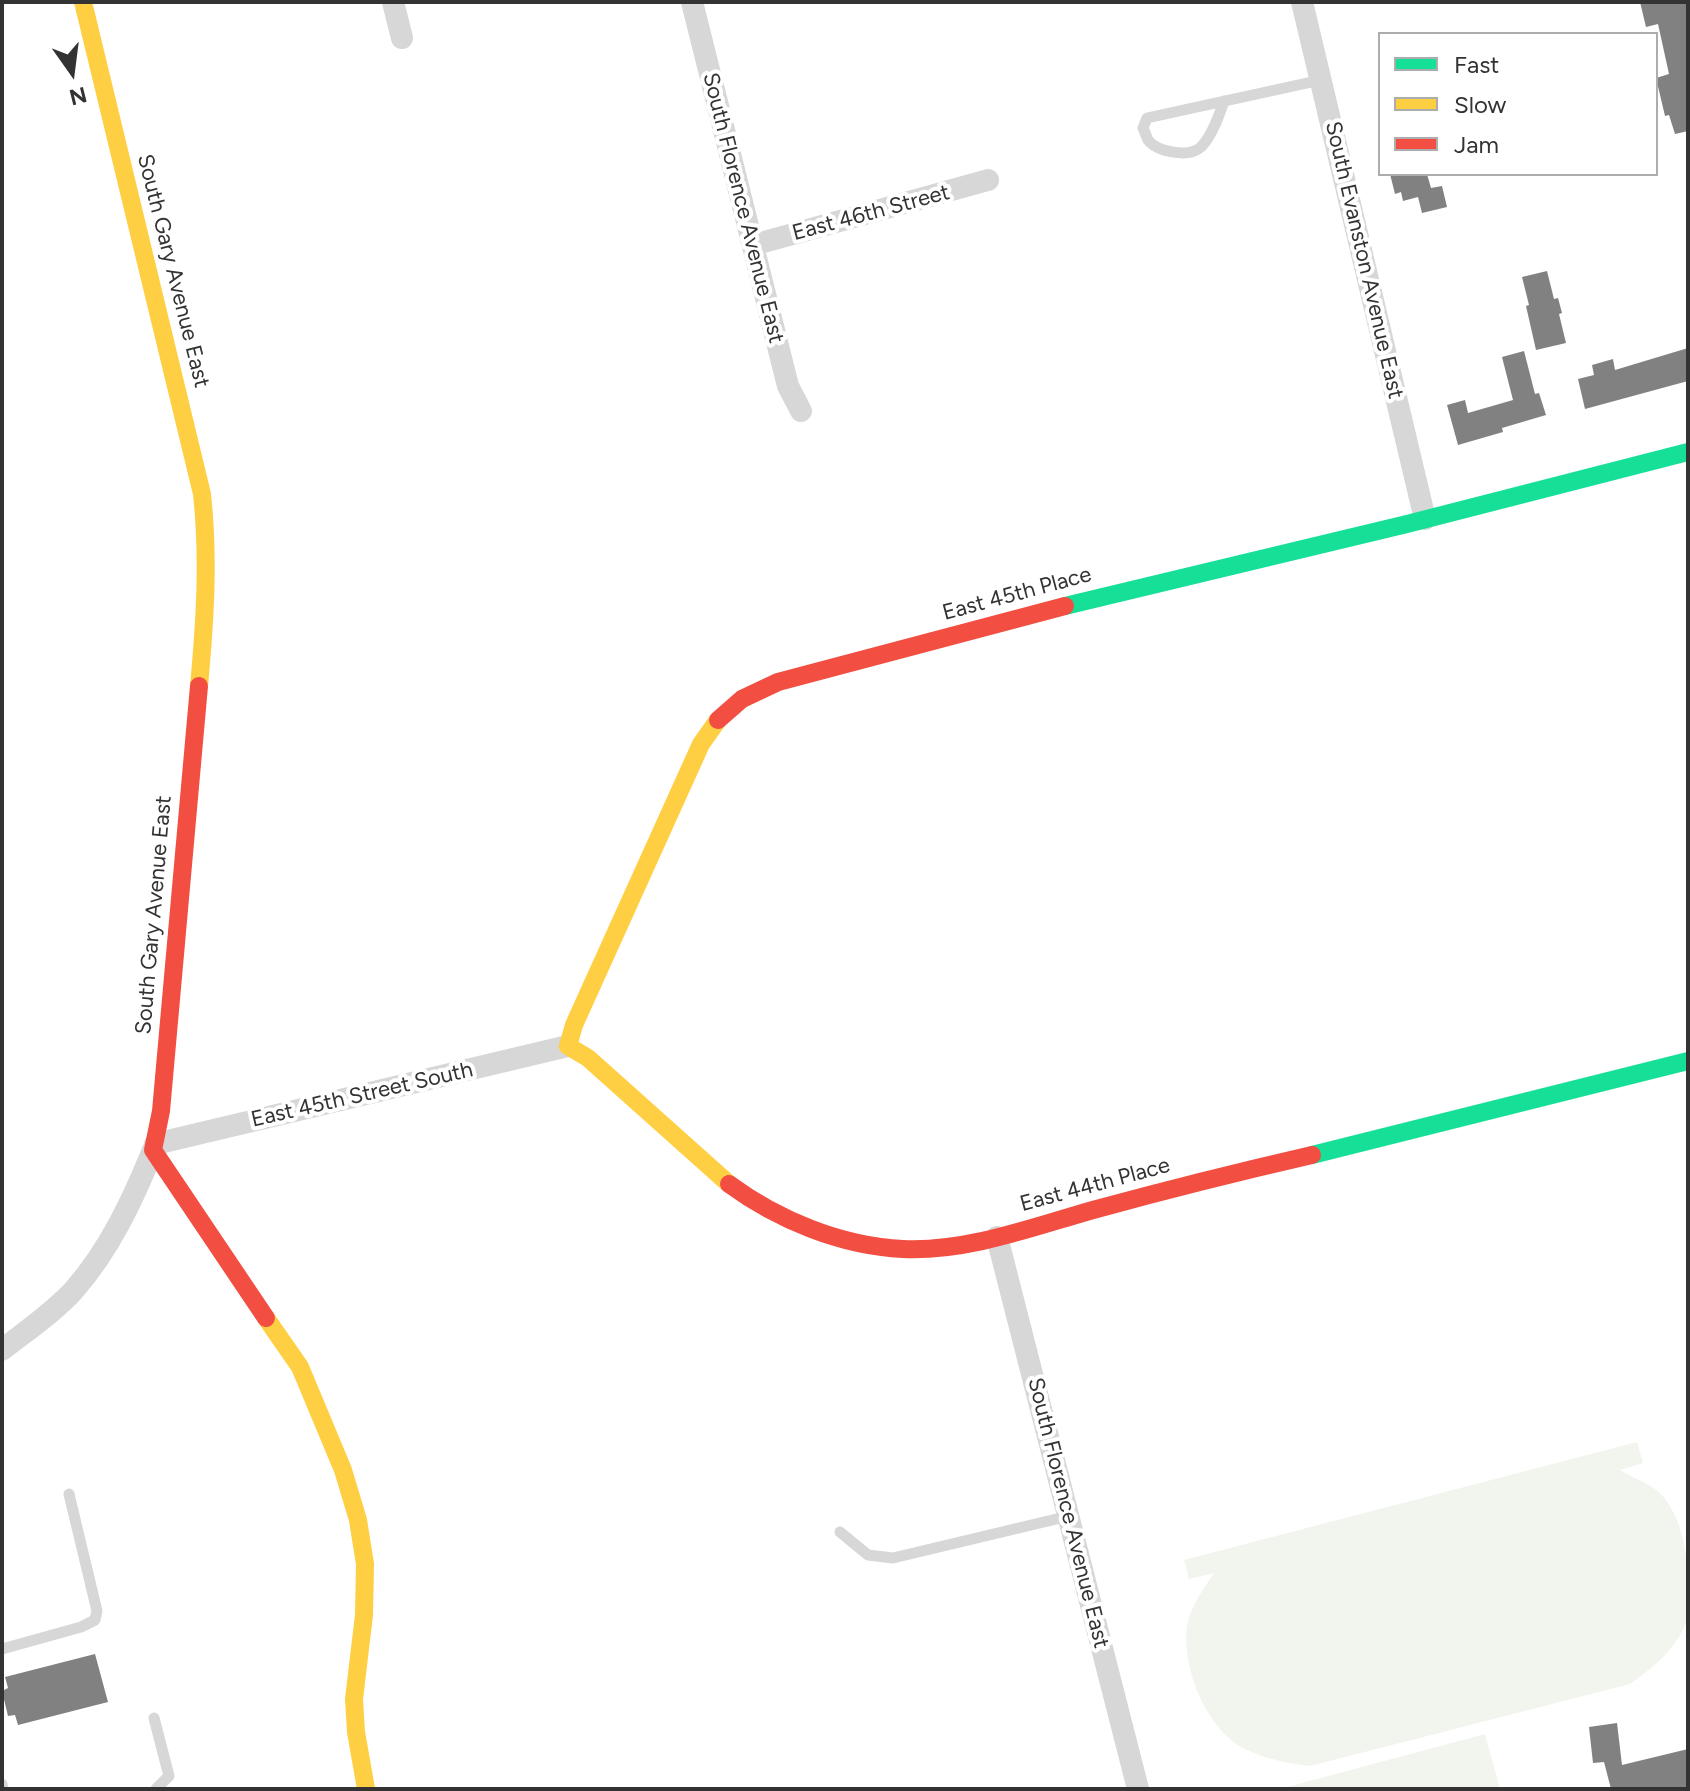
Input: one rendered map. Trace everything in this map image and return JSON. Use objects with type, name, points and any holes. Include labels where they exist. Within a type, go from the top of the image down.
[{"type":"street","name":"South Gary Avenue East","points":[[83,2],[202,494],[207,538],[206,605],[161,1111],[154,1147]]},
{"type":"street","points":[[393,2],[402,38]]},
{"type":"street","name":"South Florence Avenue East","points":[[692,2],[788,386],[801,411]]},
{"type":"street","name":"South Evanston Avenue East","points":[[1302,2],[1425,519]]},
{"type":"street","name":"East 46th Street","points":[[753,245],[988,180]]},
{"type":"street","name":"East 45th Place","points":[[568,1046],[574,1025],[701,744],[720,714],[741,699],[778,682],[1121,591],[1425,519],[1688,452]]},
{"type":"street","name":"East 45th Street South","points":[[154,1147],[568,1046]]},
{"type":"street","name":"East 44th Place","points":[[568,1046],[588,1058],[716,1174],[750,1199],[778,1215],[856,1242],[902,1249],[935,1248],[997,1237],[1200,1181],[1688,1061]]},
{"type":"street","points":[[2,1350],[73,1290],[102,1252],[131,1204],[154,1147]]},
{"type":"street","points":[[154,1147],[300,1367],[343,1470],[358,1520],[365,1564],[364,1615],[354,1699],[366,1789]]},
{"type":"street","name":"South Florence Avenue East","points":[[997,1237],[1138,1789]]},
{"type":"lane","points":[[1224,101],[1199,149],[1187,153],[1162,149],[1149,141],[1143,128],[1147,118],[1224,101],[1321,80]]},
{"type":"lane","points":[[2,1649],[81,1627],[95,1620],[97,1611],[69,1494]]},
{"type":"lane","points":[[840,1532],[868,1555],[893,1558],[1069,1516]]},
{"type":"lane","points":[[154,1718],[169,1776],[156,1789]]},
{"type":"shaded area","points":[[1637,1442],[1643,1463],[1620,1470],[1659,1492],[1677,1519],[1685,1550],[1688,1617],[1672,1647],[1630,1684],[1310,1766],[1277,1760],[1245,1749],[1218,1727],[1207,1711],[1192,1675],[1186,1638],[1193,1608],[1214,1573],[1189,1579],[1184,1560]]},
{"type":"shaded area","points":[[1485,1734],[1500,1789],[1280,1789]]},
{"type":"building","points":[[1640,2],[1688,2],[1688,131],[1675,134],[1669,115],[1665,116],[1658,77],[1669,74],[1658,24],[1646,27]]},
{"type":"building","points":[[1390,176],[1428,176],[1431,188],[1442,186],[1447,207],[1422,213],[1418,197],[1403,201],[1401,192],[1395,194]]},
{"type":"building","points":[[1547,271],[1554,299],[1558,298],[1562,313],[1559,314],[1566,343],[1536,350],[1522,277]]},
{"type":"building","points":[[1688,348],[1688,381],[1585,409],[1578,379],[1594,375],[1592,365],[1613,359],[1615,370]]},
{"type":"building","points":[[1524,351],[1535,394],[1539,393],[1546,415],[1458,445],[1447,405],[1465,400],[1468,413],[1513,400],[1502,357]]},
{"type":"building","points":[[95,1654],[108,1702],[18,1725],[15,1715],[8,1716],[2,1691],[8,1688],[5,1677]]},
{"type":"building","points":[[1617,1723],[1622,1765],[1688,1749],[1688,1789],[1611,1789],[1604,1762],[1593,1763],[1589,1727]]},
{"type":"traffic: fast","points":[[1065,606],[1407,524],[1688,452]]},
{"type":"traffic: fast","points":[[1312,1155],[1688,1061]]},
{"type":"traffic: slow","points":[[83,2],[202,494],[205,590],[199,686]]},
{"type":"traffic: slow","points":[[718,720],[701,744],[574,1025],[568,1046],[588,1058],[729,1184]]},
{"type":"traffic: slow","points":[[266,1318],[300,1367],[343,1470],[358,1520],[365,1564],[364,1615],[354,1699],[366,1789]]},
{"type":"traffic: jam","points":[[718,720],[742,699],[778,682],[1065,606]]},
{"type":"traffic: jam","points":[[199,686],[161,1111],[153,1150],[266,1318]]},
{"type":"traffic: jam","points":[[729,1184],[789,1220],[834,1237],[880,1247],[927,1249],[1000,1237],[1148,1195],[1312,1155]]}]
